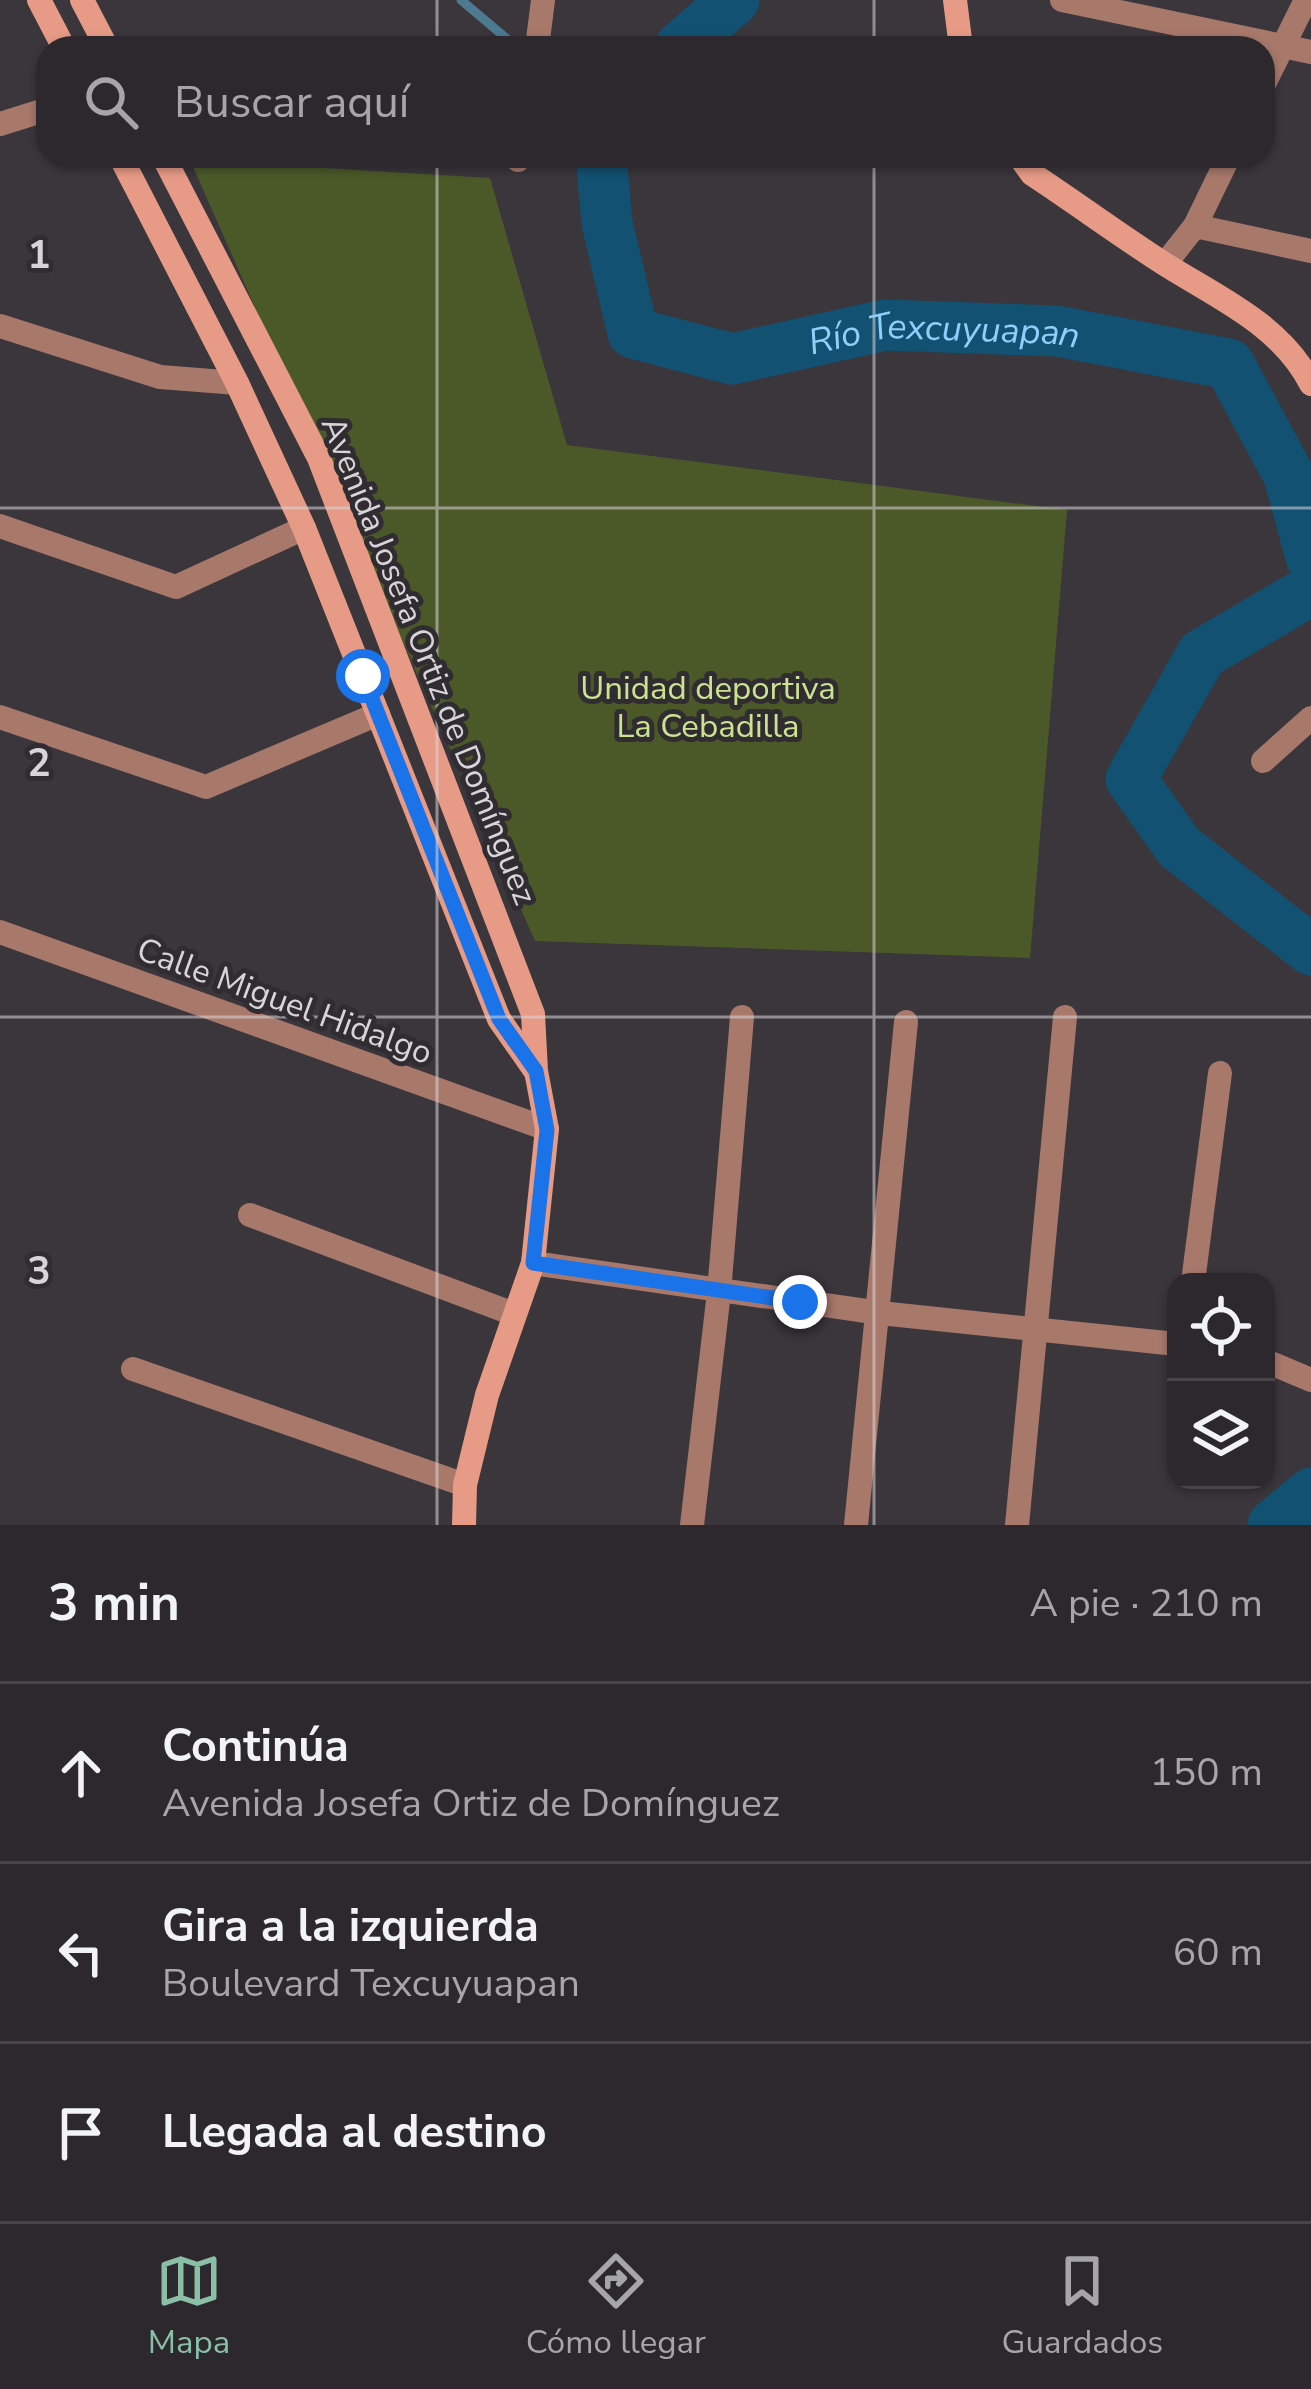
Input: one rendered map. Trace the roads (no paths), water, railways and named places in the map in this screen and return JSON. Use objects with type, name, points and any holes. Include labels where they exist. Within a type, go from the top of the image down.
[{"type":"main road","points":[[39,0],[58,36]]},
{"type":"main road","points":[[82,0],[101,36]]},
{"type":"main road","points":[[955,0],[960,36]]},
{"type":"main road","name":"Avenida Josefa Ortiz de Domínguez","points":[[126,168],[237,382],[304,528],[499,1019],[536,1071]]},
{"type":"main road","name":"Avenida Josefa Ortiz de Domínguez","points":[[169,168],[319,458],[532,1014],[547,1130],[533,1263],[487,1395],[465,1485],[464,1525]]},
{"type":"main road","points":[[1028,168],[1165,264],[1234,304],[1298,358],[1311,384]]},
{"type":"street","points":[[1062,0],[1234,36]]},
{"type":"street","points":[[1275,61],[1306,0]]},
{"type":"street","points":[[538,36],[542,5]]},
{"type":"street","points":[[1275,45],[1311,52]]},
{"type":"street","points":[[0,124],[36,113]]},
{"type":"street","points":[[1165,264],[1196,226],[1223,168]]},
{"type":"street","points":[[1196,226],[1311,251]]},
{"type":"street","points":[[0,326],[160,377],[237,382]]},
{"type":"street","points":[[0,526],[176,587],[304,528]]},
{"type":"street","points":[[0,717],[206,787],[378,714]]},
{"type":"street","points":[[1263,761],[1311,718]]},
{"type":"street","name":"Calle Miguel Hidalgo","points":[[0,932],[547,1130]]},
{"type":"street","points":[[692,1525],[719,1292],[742,1016]]},
{"type":"street","points":[[1017,1525],[1065,1017]]},
{"type":"street","points":[[856,1525],[906,1022]]},
{"type":"street","points":[[1194,1273],[1220,1073]]},
{"type":"street","points":[[250,1215],[514,1314]]},
{"type":"street","points":[[533,1263],[880,1313],[1167,1343]]},
{"type":"street","points":[[1275,1365],[1311,1380]]},
{"type":"street","points":[[133,1369],[465,1485]]},
{"type":"waterway","points":[[461,0],[504,36]]},
{"type":"waterway","name":"Río Texcuyuapan","points":[[693,36],[734,0]]},
{"type":"waterway","name":"Río Texcuyuapan","points":[[602,168],[607,223],[633,333],[732,359],[885,325],[1057,331],[1229,364],[1289,476],[1311,557]]},
{"type":"waterway","name":"Río Texcuyuapan","points":[[1311,590],[1202,654],[1131,779],[1179,847],[1311,950]]},
{"type":"waterway","name":"Río Texcuyuapan","points":[[1273,1525],[1311,1493]]},
{"type":"park label","name":"Unidad deportiva La Cebadilla","points":[[708,706]]}]
